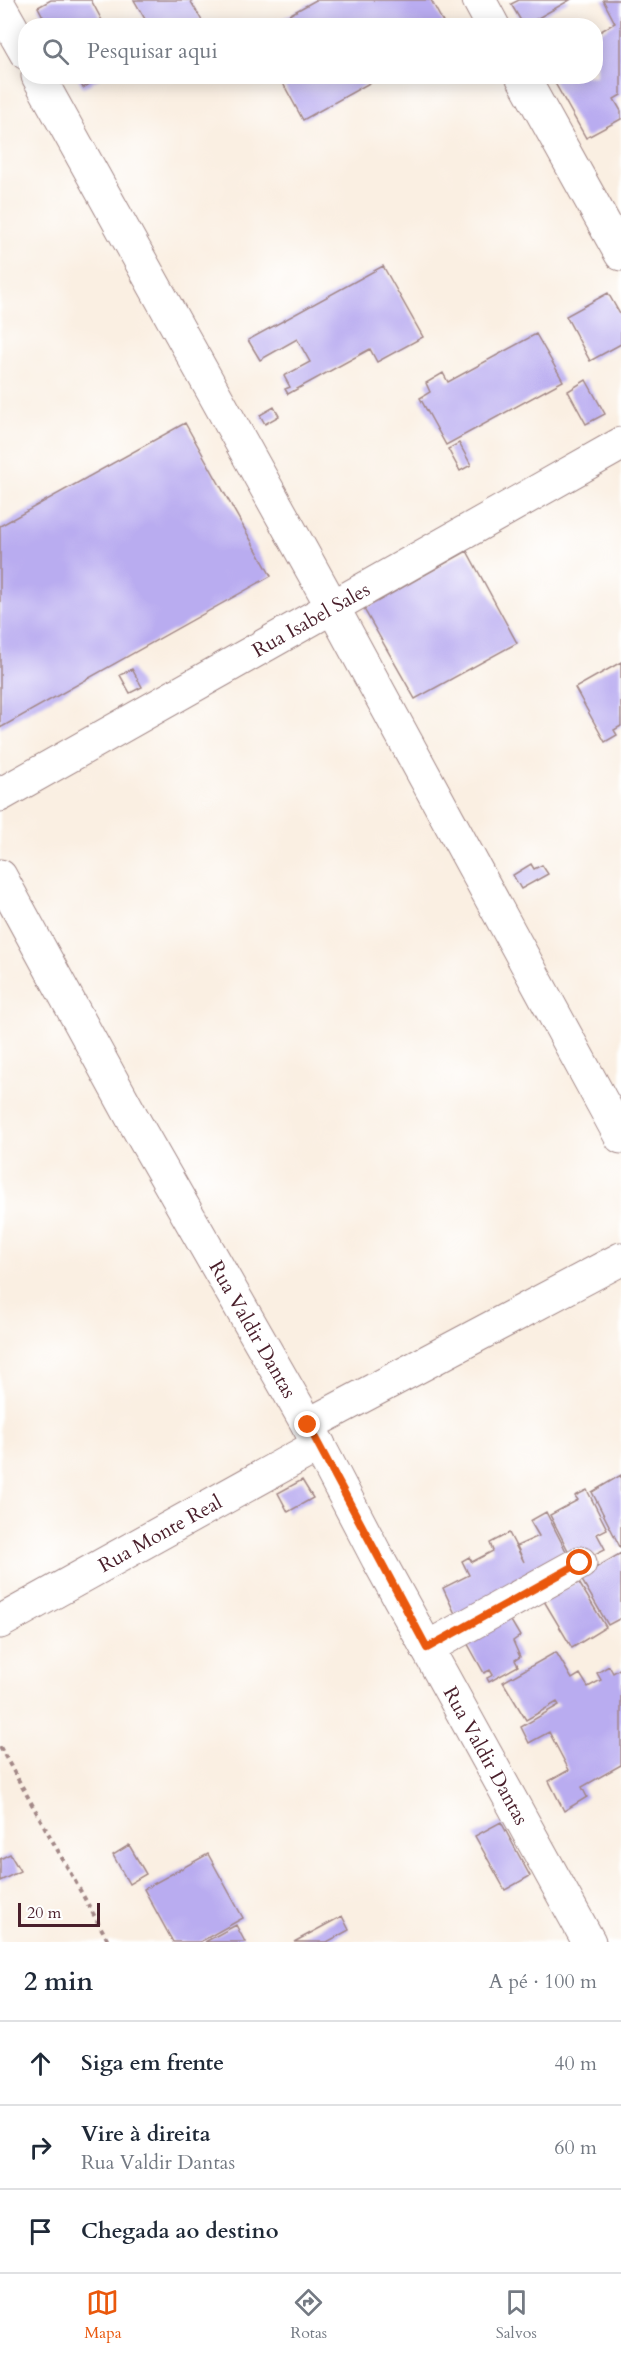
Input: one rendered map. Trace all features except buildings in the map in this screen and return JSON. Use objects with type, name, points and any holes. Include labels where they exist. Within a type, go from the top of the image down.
[{"type":"street","points":[[479,0],[489,18]]},
{"type":"street","points":[[0,7],[18,39]]},
{"type":"street","points":[[42,84],[332,606],[621,1137]]},
{"type":"street","points":[[526,84],[621,254]]},
{"type":"street","name":"Rua Isabel Sales","points":[[0,795],[621,444]]},
{"type":"street","name":"Rua Valdir Dantas","points":[[0,876],[134,1121],[313,1435],[589,1942]]},
{"type":"street","name":"Rua Monte Real","points":[[0,1622],[313,1435],[621,1260]]},
{"type":"street","points":[[427,1648],[580,1563]]},
{"type":"path","points":[[0,1747],[109,1942]]},
{"type":"route","points":[[308,1425],[427,1648],[580,1563]]}]
